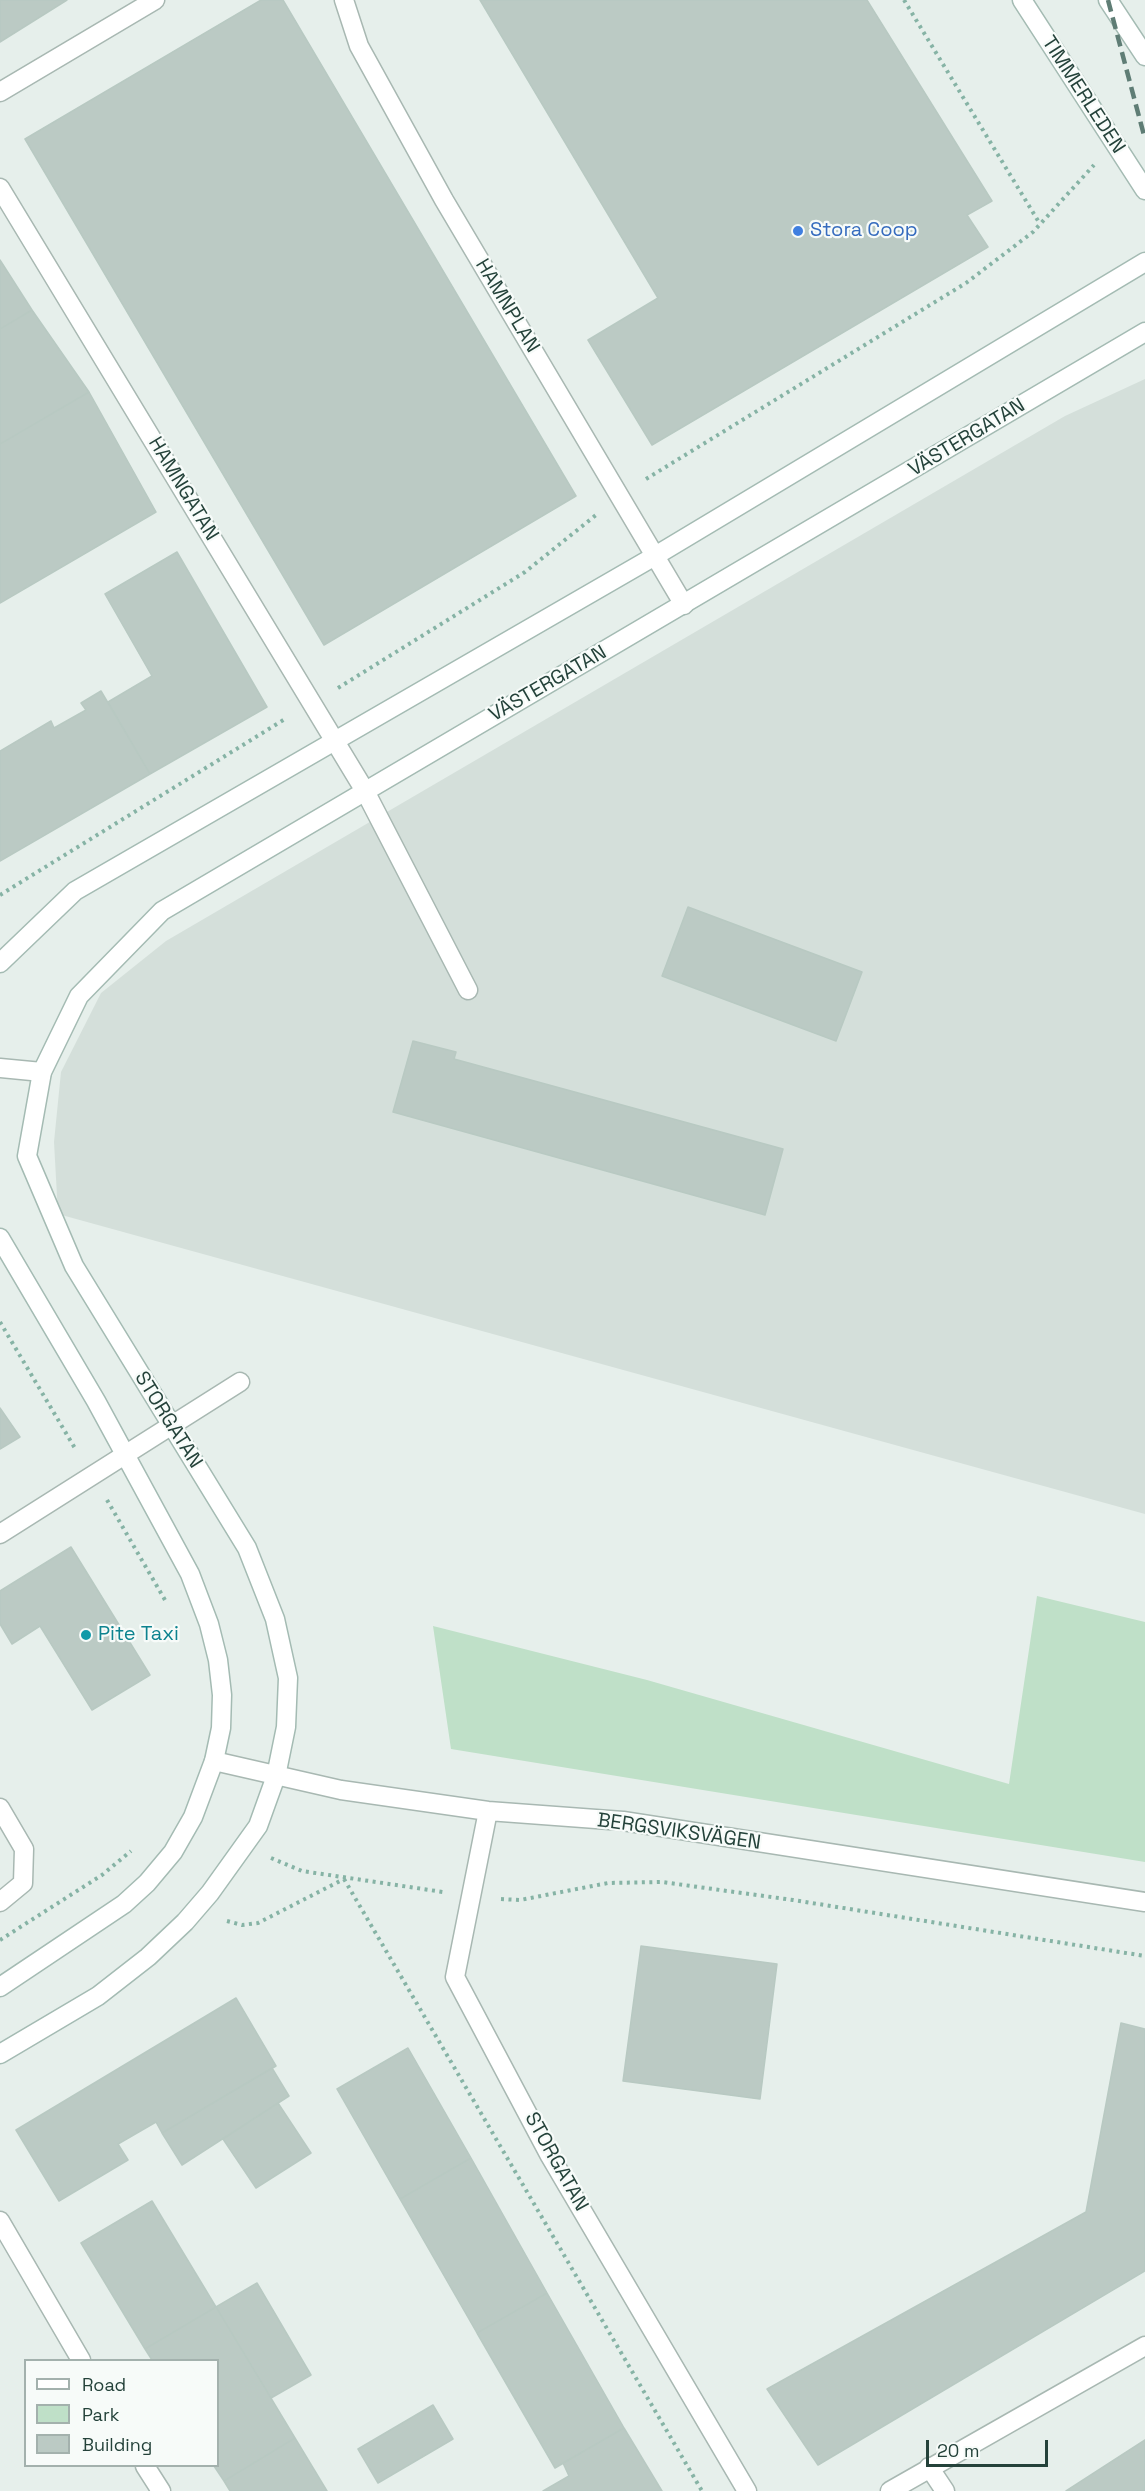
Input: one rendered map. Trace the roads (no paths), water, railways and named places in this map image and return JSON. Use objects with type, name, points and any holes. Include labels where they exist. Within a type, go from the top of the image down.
[{"type":"street","points":[[0,92],[155,0]]},
{"type":"street","name":"HAMNPLAN","points":[[344,0],[359,46],[444,200],[684,605]]},
{"type":"street","name":"TIMMERLEDEN","points":[[1022,0],[1145,190]]},
{"type":"street","points":[[1108,0],[1145,56]]},
{"type":"street","name":"HAMNGATAN","points":[[0,188],[365,791],[468,990]]},
{"type":"street","points":[[0,963],[75,891],[655,556],[1145,262]]},
{"type":"street","name":"VÄSTERGATAN","points":[[42,1072],[79,996],[162,911],[1145,332]]},
{"type":"street","points":[[0,1068],[42,1072]]},
{"type":"street","name":"STORGATAN","points":[[0,2054],[98,1996],[148,1957],[198,1908],[258,1826],[276,1776],[286,1727],[288,1678],[275,1620],[247,1548],[74,1266],[27,1156],[42,1072]]},
{"type":"street","points":[[0,1238],[190,1574],[209,1624],[218,1660],[222,1695],[216,1752],[193,1817],[173,1852],[147,1883],[124,1904],[0,1987]]},
{"type":"street","points":[[0,1534],[240,1382]]},
{"type":"street","name":"BERGSVIKSVÄGEN","points":[[216,1752],[276,1776],[340,1790],[488,1811],[623,1821],[1145,1902]]},
{"type":"street","points":[[0,1808],[24,1850],[23,1883],[0,1902]]},
{"type":"street","name":"STORGATAN","points":[[488,1811],[455,1977],[550,2156],[747,2491]]},
{"type":"street","points":[[0,2221],[5,2242],[80,2359]]},
{"type":"street","points":[[890,2491],[1145,2346]]},
{"type":"street","points":[[146,2467],[160,2491]]},
{"type":"street","points":[[929,2467],[945,2491]]},
{"type":"railway","points":[[1108,0],[1145,139]]},
{"type":"place","name":"Stora Coop","points":[[798,231]]},
{"type":"place","name":"Pite Taxi","points":[[86,1635]]}]
